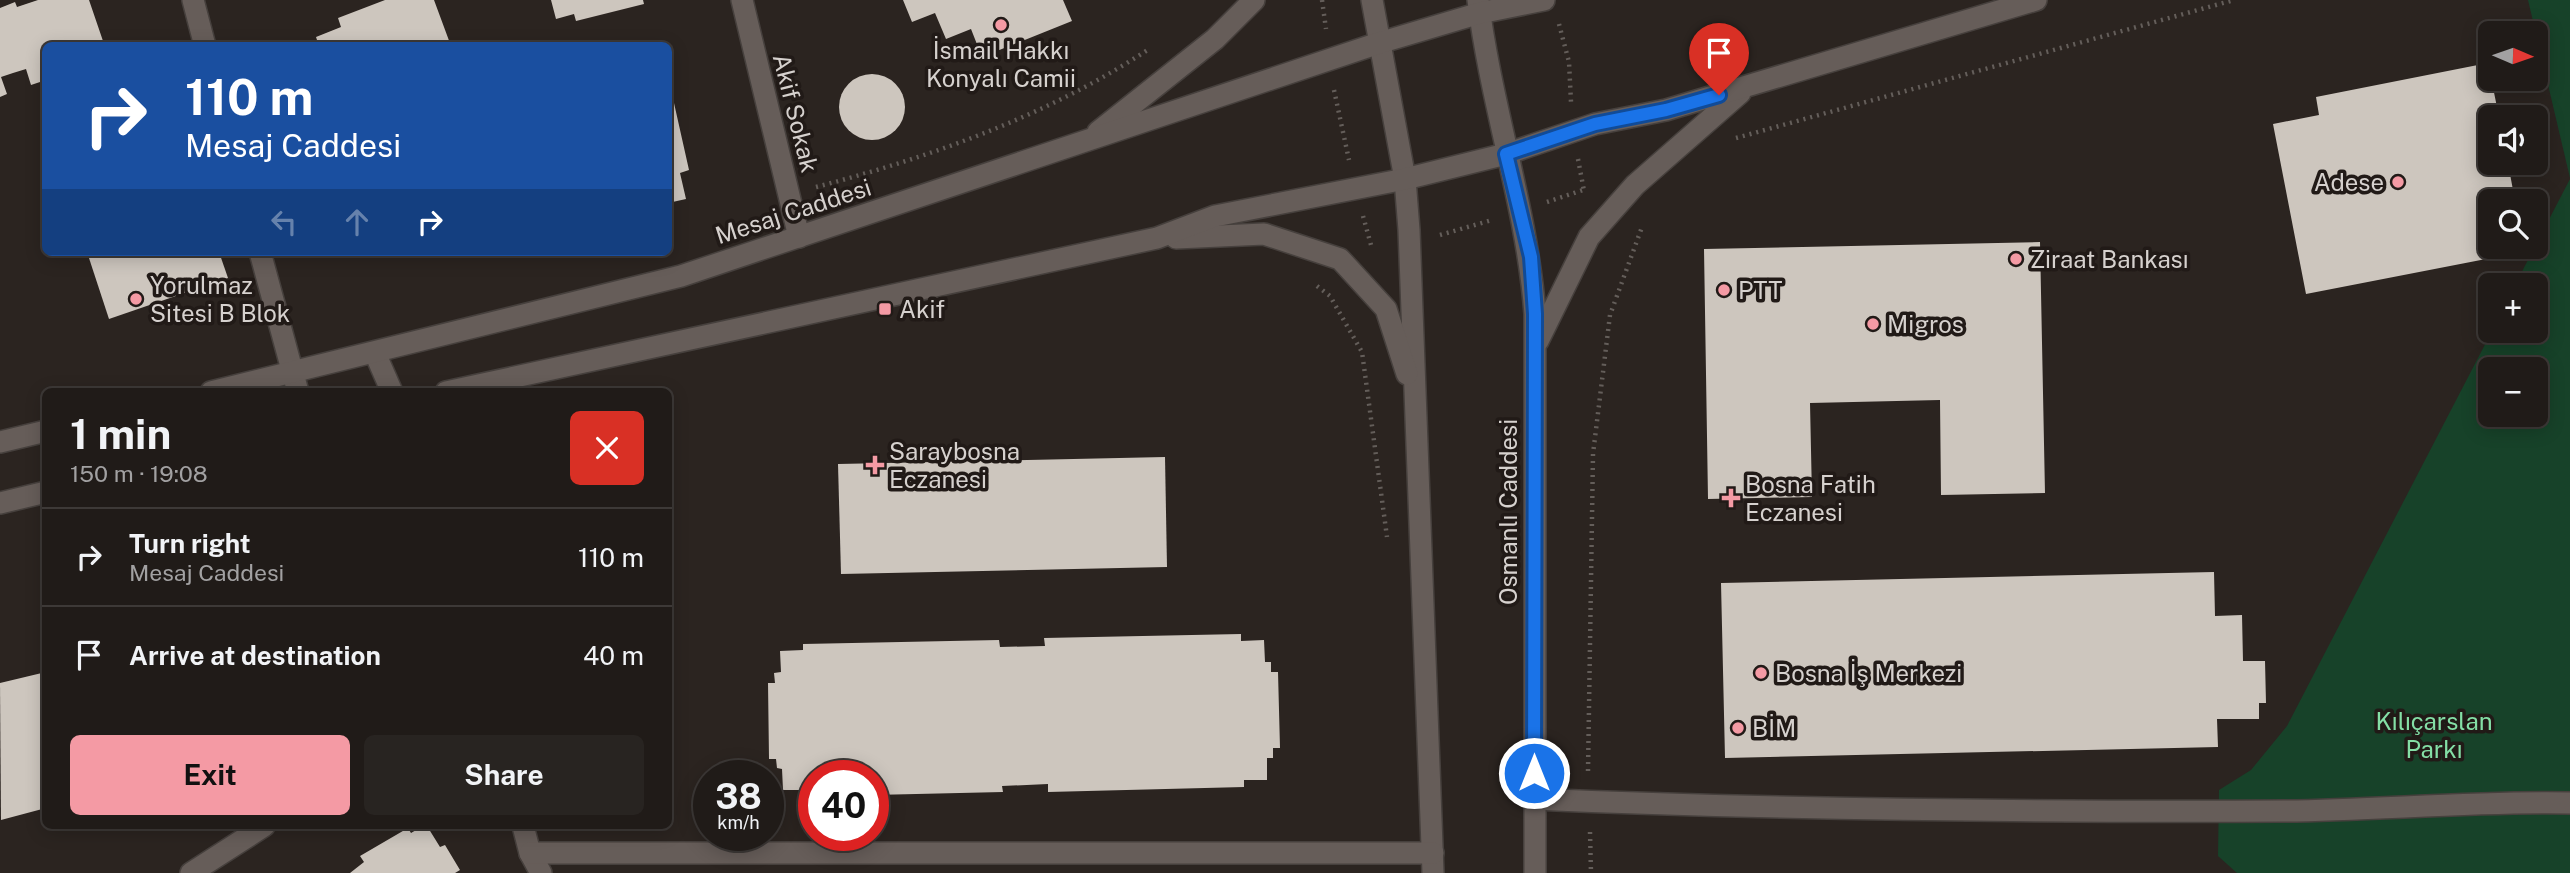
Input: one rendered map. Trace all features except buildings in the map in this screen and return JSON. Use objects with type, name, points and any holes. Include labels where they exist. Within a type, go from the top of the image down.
[{"type":"street","points":[[193,0],[204,42]]},
{"type":"street","name":"Akif Sokak","points":[[742,0],[799,237]]},
{"type":"street","points":[[1084,142],[1215,38],[1254,0]]},
{"type":"street","points":[[530,853],[1433,863],[1405,179],[1372,0]]},
{"type":"street","points":[[464,388],[1157,238],[1215,216],[1405,179],[1506,154],[1573,131],[1746,88],[2036,0]]},
{"type":"street","points":[[1479,6],[1550,6]]},
{"type":"street","name":"Mesaj Caddesi","points":[[245,388],[295,382],[374,353],[681,276],[1380,43],[1479,6]]},
{"type":"street","name":"Osmanlı Caddesi","points":[[1479,6],[1506,154],[1531,257],[1535,346],[1535,873]]},
{"type":"street","points":[[1535,346],[1589,237],[1635,185],[1746,88]]},
{"type":"street","points":[[1157,238],[1264,234],[1340,259],[1386,309],[1415,400]]},
{"type":"street","points":[[261,256],[295,382]]},
{"type":"street","points":[[374,353],[390,388]]},
{"type":"street","points":[[0,442],[42,432]]},
{"type":"street","points":[[0,503],[42,493]]},
{"type":"street","points":[[1533,799],[1689,806],[2140,811],[2358,810],[2570,803]]},
{"type":"street","points":[[191,873],[259,829]]},
{"type":"street","points":[[524,829],[530,853],[541,873]]},
{"type":"path","points":[[1322,0],[1338,120],[1372,249],[1458,231],[1583,190],[1573,131],[1569,62],[1550,6]]},
{"type":"path","points":[[1725,144],[1751,134],[2234,0]]},
{"type":"path","points":[[789,194],[984,135],[1122,67],[1157,44]]},
{"type":"path","points":[[1591,873],[1587,722],[1592,454],[1610,314],[1639,230],[1648,219]]},
{"type":"path","points":[[1330,296],[1362,352],[1387,538]]},
{"type":"green space","points":[[2528,0],[2570,0],[2570,178],[2548,85],[2548,21],[2533,21]]},
{"type":"green space","name":"Kılıçarslan Parkı","points":[[2570,179],[2570,873],[2237,873],[2218,856],[2219,790],[2251,770],[2287,726],[2478,358],[2478,427],[2548,427],[2548,357],[2479,357],[2486,343],[2548,343],[2548,273],[2521,273],[2528,259],[2548,259],[2548,221]]},
{"type":"place","name":"İsmail Hakkı Konyalı Camii","points":[[1001,25]]},
{"type":"place","name":"Adese","points":[[2398,182]]},
{"type":"place","name":"Ziraat Bankası","points":[[2016,259]]},
{"type":"place","name":"PTT","points":[[1724,290]]},
{"type":"place","name":"Yorulmaz Sitesi B Blok","points":[[136,299]]},
{"type":"place","name":"Akif","points":[[885,309]]},
{"type":"place","name":"Migros","points":[[1873,324]]},
{"type":"place","name":"Saraybosna Eczanesi","points":[[875,465]]},
{"type":"place","name":"Bosna Fatih Eczanesi","points":[[1731,498]]},
{"type":"place","name":"Bosna İş Merkezi","points":[[1761,673]]},
{"type":"place","name":"BİM","points":[[1738,728]]},
{"type":"route","points":[[1534,773],[1535,314],[1531,257],[1506,154],[1595,124],[1666,110],[1719,95]]}]
